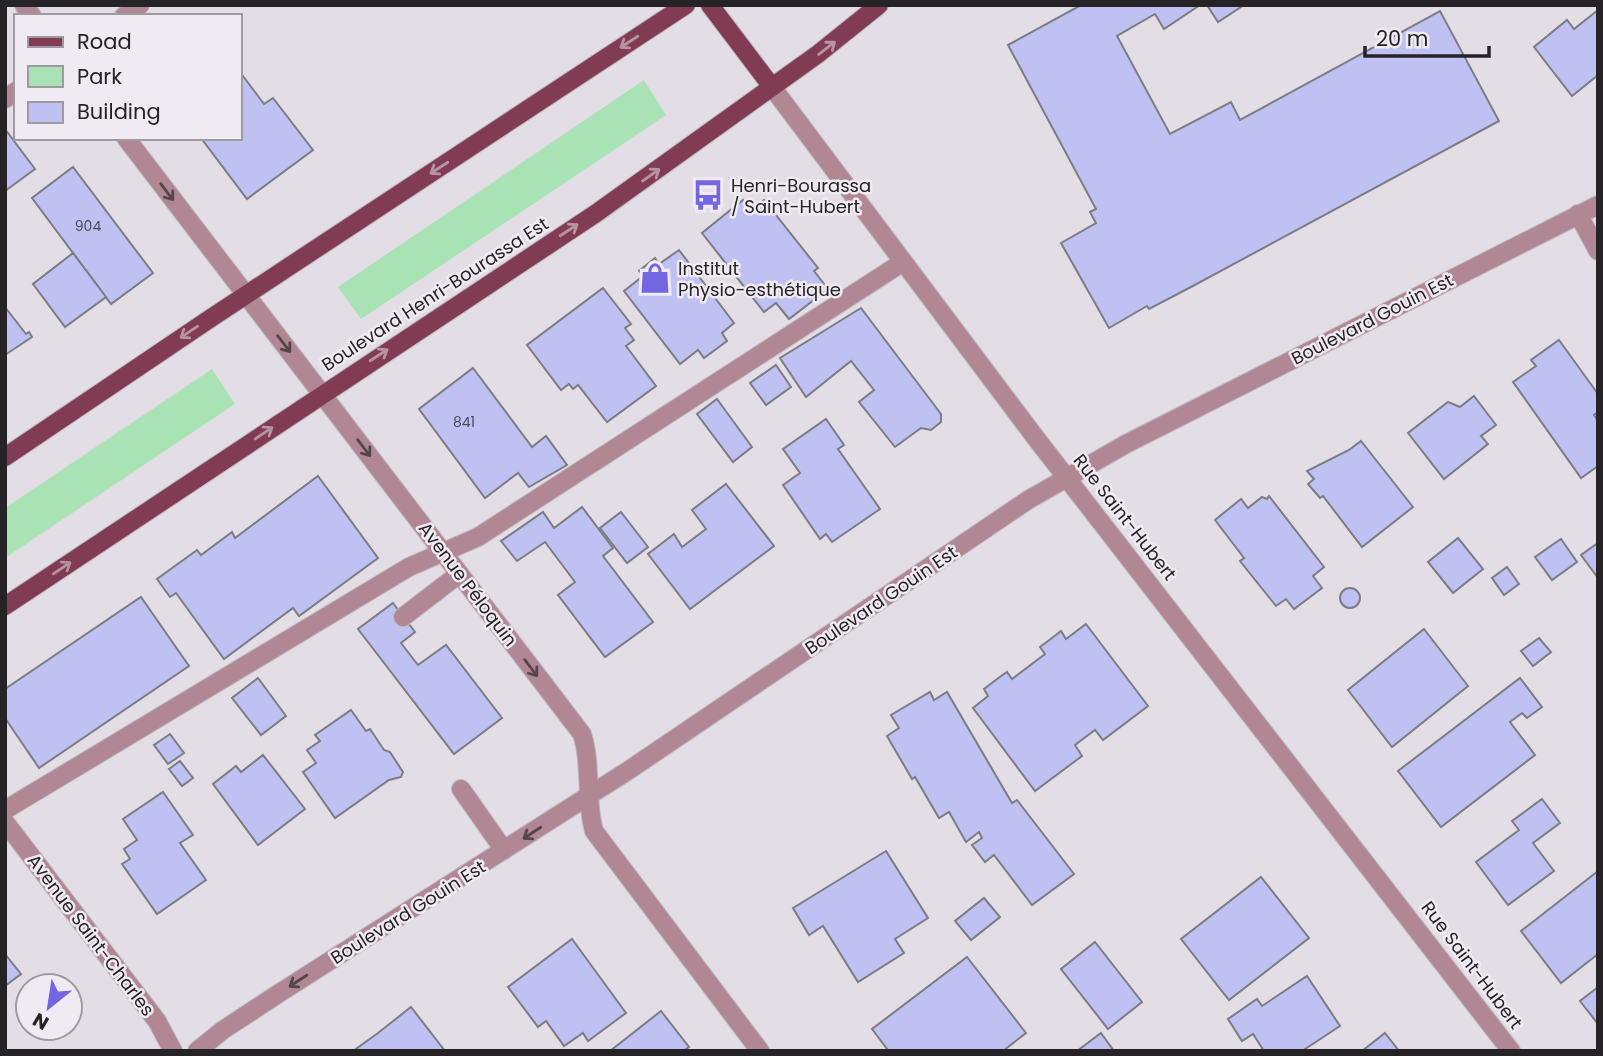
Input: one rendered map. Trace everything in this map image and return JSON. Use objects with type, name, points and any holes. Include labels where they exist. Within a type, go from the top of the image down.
[{"type":"main road","points":[[5,457],[686,5]]},
{"type":"main road","name":"Rue Saint-Hubert","points":[[710,5],[772,87]]},
{"type":"main road","name":"Boulevard Henri-Bourassa Est","points":[[5,606],[595,214],[818,54],[879,5]]},
{"type":"street","name":"Rue Saint-Hubert","points":[[772,87],[1067,477],[1511,1051]]},
{"type":"street","name":"Avenue Péloquin","points":[[128,140],[582,733],[586,747],[594,831],[760,1051]]},
{"type":"street","name":"Boulevard Gouin Est","points":[[197,1051],[281,992],[589,796],[1028,500],[1126,444],[1598,205]]},
{"type":"street","points":[[1578,214],[1598,251]]},
{"type":"street","points":[[5,810],[409,567],[495,526],[903,262]]},
{"type":"street","points":[[403,617],[459,574]]},
{"type":"street","points":[[461,789],[504,850]]},
{"type":"street","name":"Avenue Saint-Charles","points":[[5,822],[157,1021],[173,1051]]},
{"type":"green space","points":[[644,80],[666,115],[361,319],[338,287]]},
{"type":"green space","points":[[212,369],[235,404],[5,558],[5,508]]},
{"type":"building","points":[[1081,5],[1200,5],[1164,29],[1155,14],[1117,36],[1170,134],[1231,102],[1240,120],[1440,11],[1499,121],[1191,287],[1149,309],[1147,306],[1109,328],[1061,243],[1096,223],[1090,212],[1096,209],[1008,45]]},
{"type":"building","points":[[1207,5],[1244,5],[1218,22]]},
{"type":"building","points":[[1598,10],[1598,75],[1572,96],[1534,47],[1567,20],[1574,29]]},
{"type":"building","points":[[242,75],[264,104],[273,98],[313,150],[247,199],[203,140],[242,140]]},
{"type":"building","points":[[5,129],[35,169],[5,191]]},
{"type":"building","points":[[73,167],[153,273],[111,304],[32,198]]},
{"type":"building","points":[[743,200],[751,211],[764,200],[818,268],[814,271],[828,289],[789,319],[776,303],[764,312],[702,233]]},
{"type":"building","points":[[679,250],[734,323],[722,333],[727,341],[704,358],[698,350],[680,364],[624,291],[643,276],[639,271],[655,258],[659,264]]},
{"type":"building","points":[[73,253],[106,297],[65,327],[33,284]]},
{"type":"building","points":[[603,288],[631,324],[625,328],[634,340],[626,346],[656,386],[607,422],[578,385],[573,389],[569,384],[561,390],[527,345]]},
{"type":"building","points":[[5,307],[26,334],[29,332],[32,337],[5,355]]},
{"type":"building","points":[[861,308],[941,414],[941,422],[931,430],[921,428],[895,447],[859,402],[874,390],[851,361],[806,397],[780,358]]},
{"type":"building","points":[[1559,340],[1598,394],[1598,412],[1594,415],[1598,421],[1598,466],[1581,478],[1513,382],[1536,366],[1531,360]]},
{"type":"building","points":[[776,365],[791,387],[766,405],[750,383]]},
{"type":"building","points":[[473,368],[532,447],[546,436],[567,465],[529,487],[518,473],[485,498],[419,409]]},
{"type":"building","points":[[1474,396],[1496,425],[1481,436],[1488,444],[1444,479],[1408,433],[1448,402],[1460,407]]},
{"type":"building","points":[[717,399],[752,447],[733,462],[697,414]]},
{"type":"building","points":[[826,419],[844,445],[838,449],[880,509],[832,542],[826,534],[820,539],[783,485],[800,473],[783,449]]},
{"type":"building","points":[[1361,441],[1413,507],[1362,547],[1323,496],[1320,498],[1308,484],[1314,479],[1307,471]]},
{"type":"building","points":[[318,476],[378,558],[299,616],[293,608],[224,659],[176,593],[170,597],[157,579],[197,550],[201,555],[232,532],[235,538]]},
{"type":"building","points":[[726,484],[774,546],[690,609],[648,554],[674,534],[682,547],[706,529],[692,510]]},
{"type":"building","points":[[1269,496],[1324,567],[1313,576],[1322,588],[1294,609],[1286,599],[1276,606],[1240,561],[1244,558],[1215,520],[1241,499],[1248,508],[1262,497],[1267,499]]},
{"type":"building","points":[[582,507],[613,548],[603,556],[653,622],[605,657],[558,595],[575,582],[545,542],[517,561],[501,541],[543,512],[554,528]]},
{"type":"building","points":[[621,512],[648,547],[627,563],[600,528]]},
{"type":"building","points":[[1458,538],[1483,569],[1453,593],[1428,562]]},
{"type":"building","points":[[1561,539],[1577,562],[1552,580],[1535,557]]},
{"type":"building","points":[[1598,543],[1598,578],[1581,555]]},
{"type":"building","points":[[1507,567],[1519,584],[1504,595],[1492,578]]},
{"type":"building","points":[[1350,588],[1357,591],[1360,598],[1357,605],[1350,608],[1343,605],[1340,598],[1343,591]]},
{"type":"building","points":[[141,597],[189,666],[39,768],[5,718],[5,689]]},
{"type":"building","points":[[393,603],[415,632],[401,643],[418,665],[446,645],[502,718],[454,754],[358,629]]},
{"type":"building","points":[[1086,624],[1148,706],[1103,740],[1095,730],[1075,745],[1082,756],[1035,791],[973,708],[988,696],[984,689],[1007,672],[1012,679],[1045,654],[1040,647],[1061,631],[1066,639]]},
{"type":"building","points":[[1424,629],[1468,686],[1392,747],[1348,690]]},
{"type":"building","points":[[1539,638],[1551,652],[1533,666],[1521,651]]},
{"type":"building","points":[[258,678],[286,716],[261,735],[232,698]]},
{"type":"building","points":[[1520,678],[1542,707],[1527,718],[1522,713],[1510,722],[1535,755],[1441,827],[1398,771]]},
{"type":"building","points":[[930,692],[934,700],[947,692],[1012,803],[1017,800],[1074,874],[1032,905],[994,855],[985,862],[972,845],[982,838],[979,832],[966,842],[949,812],[939,818],[887,736],[899,728],[891,715]]},
{"type":"building","points":[[351,710],[366,731],[370,729],[384,750],[390,752],[403,772],[401,777],[389,780],[335,818],[303,772],[316,763],[307,750],[320,741],[315,735]]},
{"type":"building","points":[[170,734],[184,753],[168,764],[154,745]]},
{"type":"building","points":[[263,755],[305,809],[258,845],[213,784],[236,766],[241,772]]},
{"type":"building","points":[[180,761],[193,778],[182,786],[169,769]]},
{"type":"building","points":[[163,792],[193,835],[180,843],[206,880],[157,914],[122,864],[130,859],[124,849],[137,840],[123,819]]},
{"type":"building","points":[[1542,799],[1560,823],[1533,843],[1554,871],[1508,905],[1476,862],[1519,830],[1512,821]]},
{"type":"building","points":[[886,851],[928,918],[895,939],[904,953],[858,982],[823,926],[809,935],[793,908]]},
{"type":"building","points":[[1598,871],[1598,954],[1561,983],[1521,931]]},
{"type":"building","points":[[1261,877],[1309,938],[1229,1000],[1181,939]]},
{"type":"building","points":[[984,898],[1000,917],[971,940],[955,921]]},
{"type":"building","points":[[572,939],[626,1013],[588,1041],[583,1033],[564,1046],[546,1021],[538,1027],[508,987]]},
{"type":"building","points":[[1095,942],[1142,1002],[1108,1029],[1061,969]]},
{"type":"building","points":[[5,954],[19,972],[14,972],[14,979],[5,986]]},
{"type":"building","points":[[967,957],[1026,1033],[1003,1051],[885,1051],[887,1049],[872,1029]]},
{"type":"building","points":[[1307,976],[1340,1026],[1302,1051],[1264,1051],[1253,1034],[1242,1041],[1228,1019],[1257,999],[1262,1006]]},
{"type":"building","points":[[1598,987],[1598,1024],[1580,1001]]},
{"type":"building","points":[[411,1007],[445,1051],[353,1051],[378,1033]]},
{"type":"building","points":[[661,1011],[689,1047],[683,1051],[610,1051]]},
{"type":"building","points":[[1101,1033],[1114,1051],[1077,1051]]},
{"type":"building","points":[[1385,1033],[1399,1051],[1362,1051]]},
{"type":"place","name":"Henri-Bourassa / Saint-Hubert","points":[[708,195]]},
{"type":"place","name":"Institut Physio-esthétique","points":[[655,278]]}]
